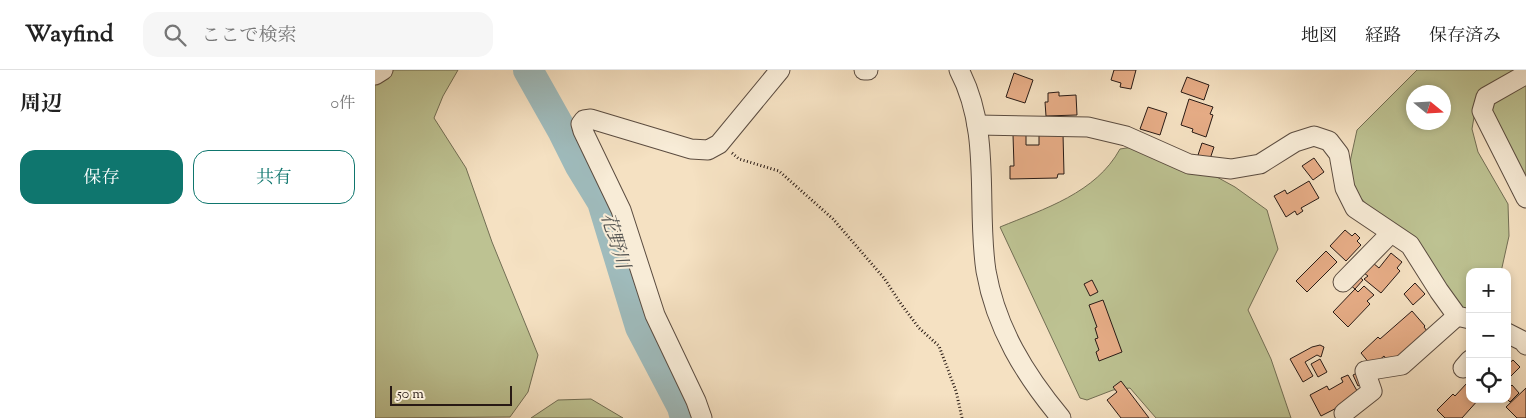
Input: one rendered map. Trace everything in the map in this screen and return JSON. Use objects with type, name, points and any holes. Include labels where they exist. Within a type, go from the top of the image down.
[{"type":"street","points":[[375,75],[383,70]]},
{"type":"street","points":[[702,418],[696,401],[655,315],[621,210],[581,124],[584,120],[591,118],[691,150],[707,150],[719,144],[780,70]]},
{"type":"street","points":[[959,70],[966,82],[977,125],[982,177],[982,221],[986,271],[995,305],[1007,338],[1022,367],[1043,397],[1061,418]]},
{"type":"street","points":[[1525,70],[1523,76],[1486,97],[1482,111],[1526,198]]},
{"type":"street","points":[[977,125],[1088,127],[1126,136],[1189,164],[1231,168],[1260,164],[1295,142],[1314,136],[1329,141],[1339,154],[1345,188],[1355,208],[1410,245],[1439,291],[1463,318],[1402,365],[1365,371],[1372,391],[1344,413]]},
{"type":"street","points":[[1343,282],[1391,233]]},
{"type":"street","points":[[1511,336],[1523,341],[1526,345]]},
{"type":"path","points":[[719,144],[739,158],[779,171],[833,219],[884,278],[919,328],[939,346],[956,391],[961,418]]},
{"type":"green space","points":[[392,70],[458,70],[443,96],[434,118],[466,168],[492,242],[538,355],[528,392],[510,417],[375,418],[375,82]]},
{"type":"green space","points":[[1417,70],[1518,70],[1475,111],[1472,129],[1478,152],[1508,204],[1509,236],[1502,268],[1466,268],[1466,309],[1451,296],[1357,194],[1348,171],[1357,130]]},
{"type":"green space","points":[[1526,81],[1526,185],[1488,111],[1492,101]]},
{"type":"green space","points":[[1133,147],[1215,176],[1235,187],[1267,210],[1278,249],[1248,310],[1271,359],[1291,418],[1156,418],[1130,388],[1113,390],[1087,400],[1080,398],[1000,227],[1067,198],[1097,177],[1110,164],[1120,149]]},
{"type":"green space","points":[[591,399],[623,418],[531,418],[558,400]]},
{"type":"building","points":[[1114,70],[1136,70],[1131,89],[1120,87],[1121,83],[1111,80]]},
{"type":"building","points":[[1014,73],[1033,80],[1025,103],[1006,97]]},
{"type":"building","points":[[1187,77],[1209,85],[1204,100],[1181,92]]},
{"type":"building","points":[[1059,92],[1059,96],[1076,95],[1077,115],[1046,116],[1045,102],[1048,102],[1048,93]]},
{"type":"building","points":[[1189,99],[1213,107],[1210,114],[1213,115],[1206,137],[1192,132],[1193,129],[1181,125]]},
{"type":"building","points":[[1148,107],[1167,113],[1160,135],[1140,129]]},
{"type":"building","points":[[1063,134],[1064,174],[1058,174],[1057,178],[1010,179],[1010,166],[1014,166],[1013,135],[1026,135],[1026,145],[1039,145],[1039,135]]},
{"type":"building","points":[[1202,143],[1214,147],[1210,159],[1198,155]]},
{"type":"building","points":[[1314,158],[1324,172],[1313,180],[1302,166]]},
{"type":"building","points":[[1309,181],[1319,198],[1301,208],[1303,211],[1297,215],[1295,211],[1286,217],[1274,196],[1285,190],[1287,194]]},
{"type":"building","points":[[1345,230],[1352,236],[1355,233],[1360,238],[1357,241],[1361,245],[1346,261],[1330,246]]},
{"type":"building","points":[[1326,251],[1337,262],[1307,292],[1296,281]]},
{"type":"building","points":[[1391,253],[1402,262],[1397,268],[1400,271],[1381,293],[1364,279],[1368,276],[1364,273],[1373,263],[1379,268]]},
{"type":"building","points":[[1357,275],[1363,280],[1355,289],[1349,284]]},
{"type":"building","points":[[1092,280],[1098,292],[1090,296],[1084,284]]},
{"type":"building","points":[[1415,283],[1425,294],[1413,305],[1404,294]]},
{"type":"building","points":[[1364,286],[1374,295],[1367,301],[1370,304],[1348,327],[1333,312],[1355,289],[1358,292]]},
{"type":"building","points":[[1103,300],[1122,352],[1099,361],[1096,352],[1099,350],[1095,339],[1098,338],[1095,328],[1097,327],[1089,305]]},
{"type":"building","points":[[1412,311],[1427,331],[1397,359],[1394,356],[1388,362],[1384,356],[1376,363],[1370,364],[1361,353],[1378,337],[1380,339]]},
{"type":"building","points":[[1320,345],[1324,347],[1321,357],[1317,355],[1305,362],[1313,376],[1303,382],[1290,359],[1312,347]]},
{"type":"building","points":[[1320,359],[1327,372],[1318,377],[1311,364]]},
{"type":"building","points":[[1513,360],[1520,367],[1511,376],[1511,362]]},
{"type":"building","points":[[1359,372],[1364,383],[1358,386],[1353,375]]},
{"type":"building","points":[[1348,375],[1360,396],[1321,416],[1310,395],[1327,386],[1329,390],[1343,382],[1341,378]]},
{"type":"building","points":[[1121,381],[1149,418],[1121,418],[1107,400],[1117,392],[1113,387]]},
{"type":"building","points":[[1466,384],[1466,403],[1475,403],[1462,418],[1445,418],[1437,410],[1453,394],[1455,396]]},
{"type":"building","points":[[1511,386],[1519,393],[1511,401]]},
{"type":"building","points":[[1526,388],[1526,418],[1517,418],[1506,407]]},
{"type":"waterway","name":"花野川","points":[[528,70],[580,166],[602,202],[640,327],[682,407],[685,418]]}]
